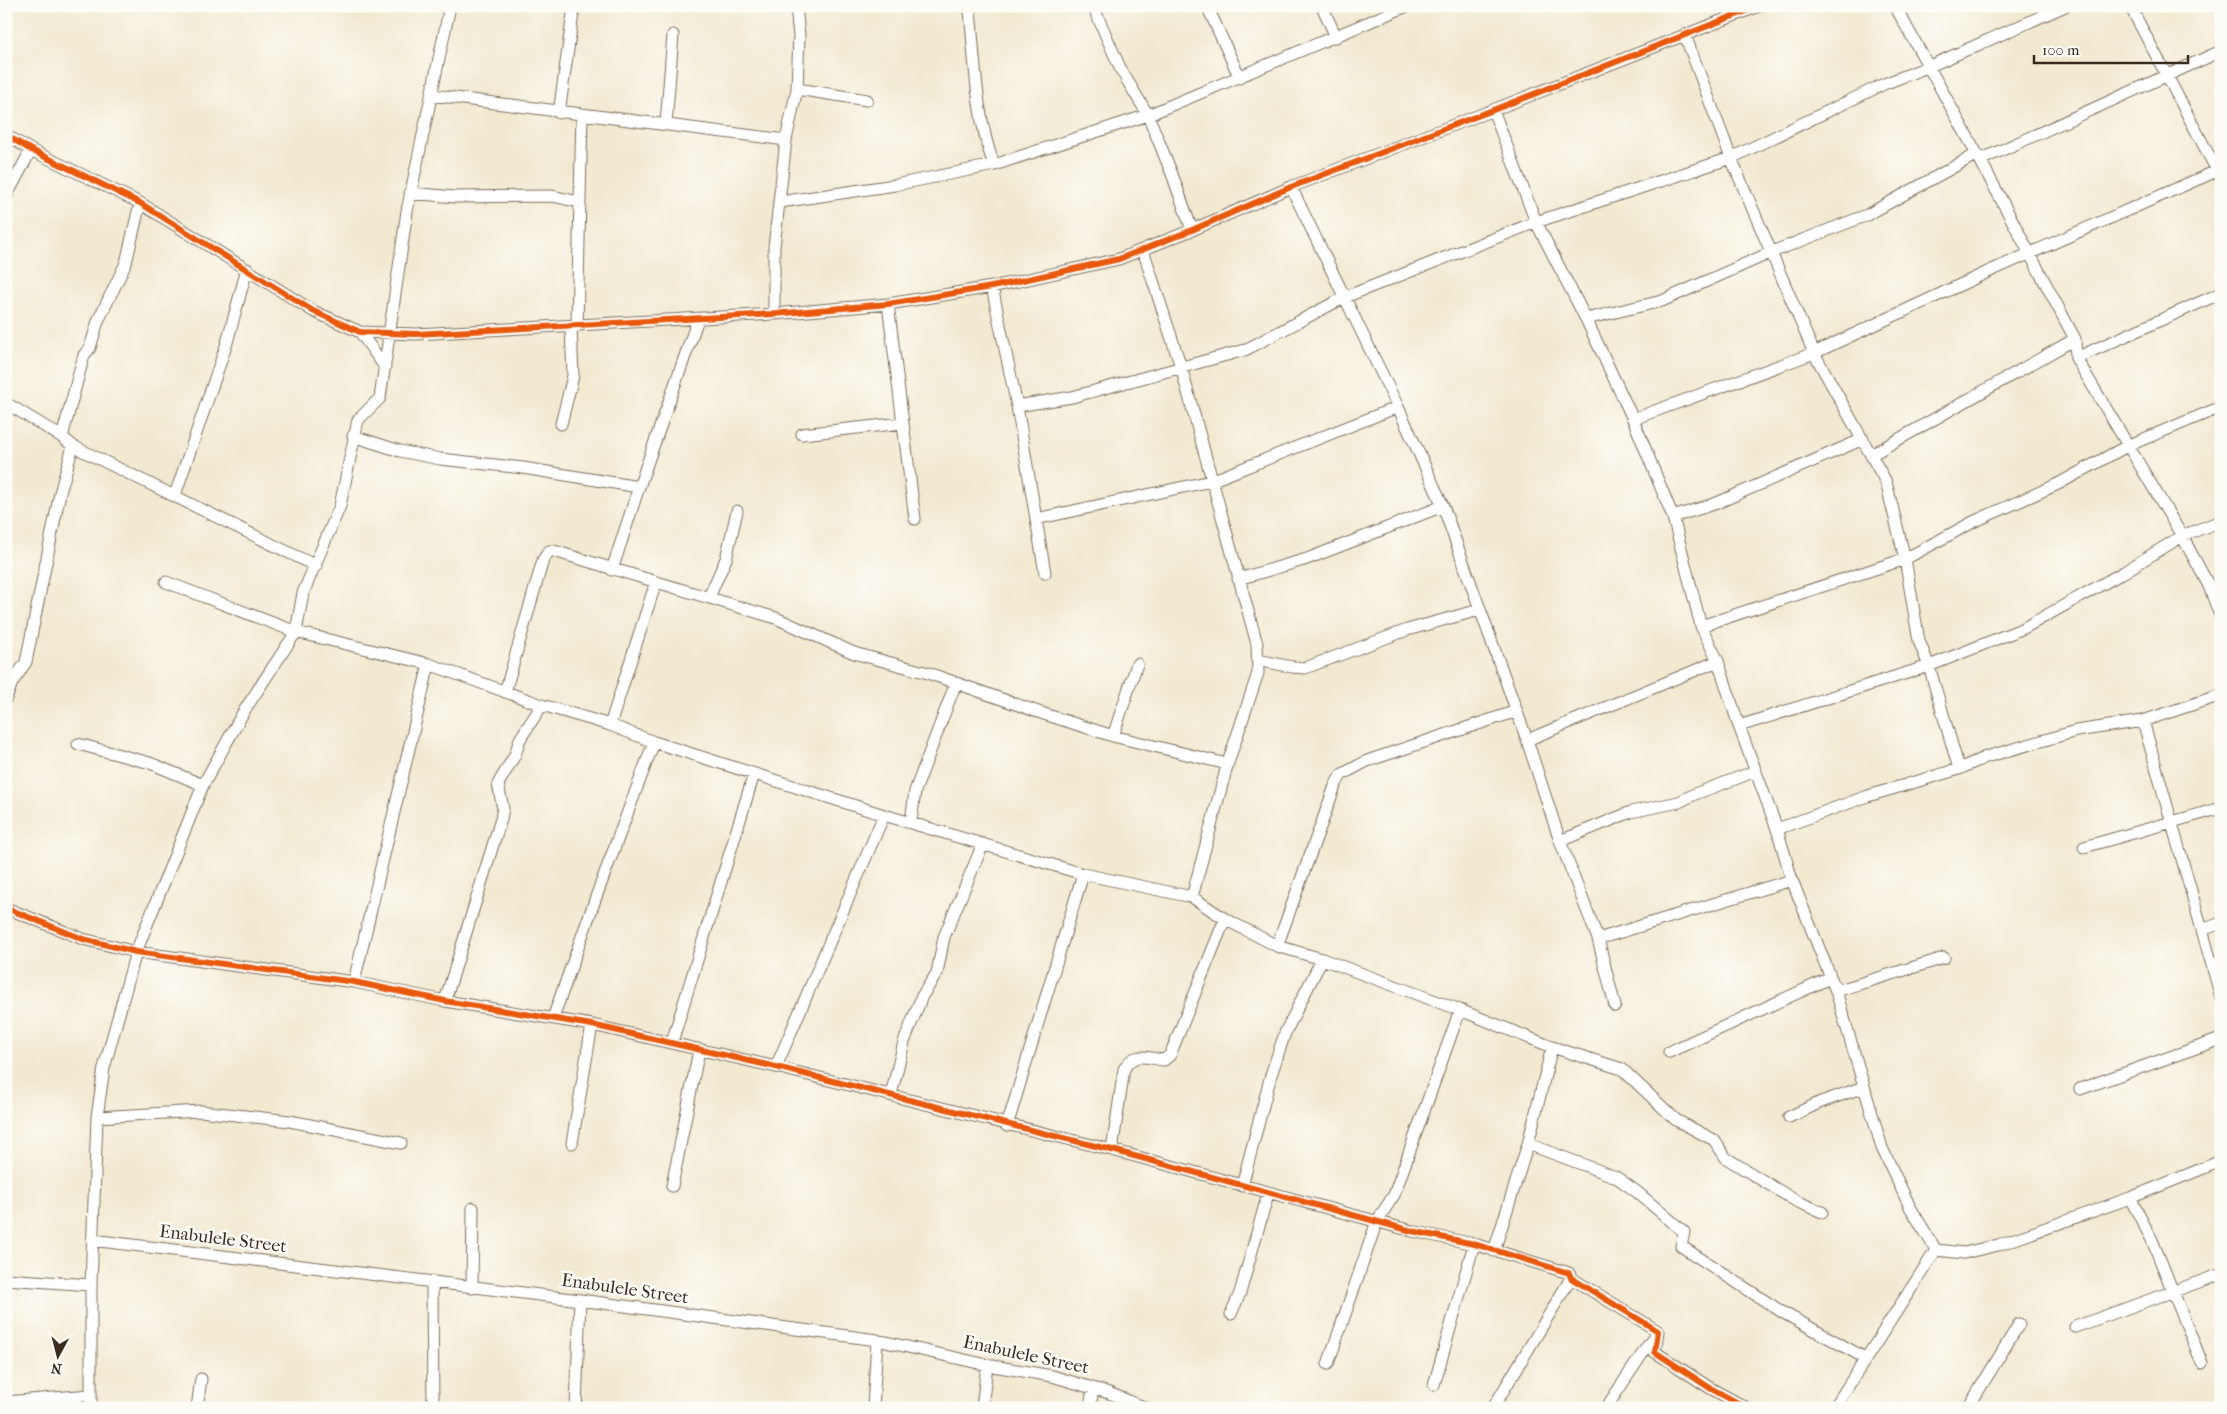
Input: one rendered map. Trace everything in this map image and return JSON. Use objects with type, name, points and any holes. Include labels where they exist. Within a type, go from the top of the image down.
[{"type":"street","points":[[91,1408],[92,1240],[97,1116],[104,1068],[136,952],[203,785],[244,712],[296,632],[303,593],[340,506],[353,436],[358,420],[380,398],[388,332],[410,193],[450,6]]},
{"type":"street","points":[[559,112],[574,6]]},
{"type":"street","points":[[774,314],[774,247],[786,140],[797,89],[798,36],[796,6]]},
{"type":"street","points":[[966,6],[970,11],[981,114],[988,150],[994,165]]},
{"type":"street","points":[[1093,6],[1121,70],[1148,115],[1192,230]]},
{"type":"street","points":[[1207,6],[1240,78]]},
{"type":"street","points":[[1322,6],[1336,37]]},
{"type":"street","points":[[780,202],[895,185],[994,165],[1148,115],[1240,78],[1407,6]]},
{"type":"street","points":[[1896,6],[1979,157],[2075,339],[2076,358],[2182,536],[2209,586],[2221,618]]},
{"type":"street","points":[[1017,406],[1072,397],[1245,350],[1345,297],[1536,222],[1731,158],[1884,84],[1930,66],[2065,6]]},
{"type":"street","points":[[1633,419],[1814,353],[2029,254],[2220,172],[2130,6]]},
{"type":"street","points":[[6,135],[31,150],[140,203],[313,311],[360,332],[388,332],[392,335],[774,314],[888,304],[992,288],[1119,259],[1291,187],[1494,110],[1752,8]]},
{"type":"street","points":[[666,124],[673,35]]},
{"type":"street","points":[[1685,35],[1731,158],[1814,353],[1886,482],[1905,560],[1919,641],[1929,666],[1959,769]]},
{"type":"street","points":[[1586,319],[1662,300],[1772,252],[1867,215],[1979,157],[2221,51]]},
{"type":"street","points":[[797,89],[867,100]]},
{"type":"street","points":[[432,95],[786,140]]},
{"type":"street","points":[[1494,110],[1536,222],[1586,319],[1633,419],[1672,516],[1701,626],[1718,661],[1739,726],[1777,829],[1792,880],[1836,991],[1886,1157],[1910,1207],[1936,1250]]},
{"type":"street","points":[[561,424],[573,376],[582,114]]},
{"type":"street","points":[[6,197],[31,150]]},
{"type":"street","points":[[1291,187],[1444,506],[1479,610],[1528,740],[1560,841],[1598,939],[1615,1006]]},
{"type":"street","points":[[410,193],[455,197],[552,196],[579,202]]},
{"type":"street","points":[[62,437],[84,355],[90,348],[98,321],[126,263],[140,203]]},
{"type":"street","points":[[1143,250],[1181,367],[1257,644],[1258,673],[1227,764],[1192,897]]},
{"type":"street","points":[[175,496],[226,346],[247,269]]},
{"type":"street","points":[[992,288],[1017,406],[1045,573]]},
{"type":"street","points":[[2076,358],[2221,293]]},
{"type":"street","points":[[888,304],[915,519]]},
{"type":"street","points":[[612,570],[698,319]]},
{"type":"street","points":[[360,332],[385,367]]},
{"type":"street","points":[[1871,454],[2075,339]]},
{"type":"street","points":[[6,403],[62,437],[73,446],[316,566]]},
{"type":"street","points":[[1036,519],[1212,481],[1398,407]]},
{"type":"street","points":[[1701,626],[1905,560],[1972,522],[2058,484],[2127,446],[2221,407]]},
{"type":"street","points":[[802,434],[904,423]]},
{"type":"street","points":[[353,436],[400,451],[440,460],[523,468],[639,487]]},
{"type":"street","points":[[1672,516],[1733,497],[1863,439]]},
{"type":"street","points":[[6,698],[12,683],[26,662],[60,493],[73,446]]},
{"type":"street","points":[[1238,579],[1307,559],[1444,506]]},
{"type":"street","points":[[709,597],[726,559],[737,511]]},
{"type":"street","points":[[1739,726],[1929,666],[2024,628],[2124,572],[2182,536],[2221,521]]},
{"type":"street","points":[[505,692],[545,555],[549,551],[554,551],[776,618],[854,653],[928,673],[955,685],[1113,736],[1227,764]]},
{"type":"street","points":[[166,582],[296,632],[429,664],[542,705],[610,725],[654,742],[884,815],[1083,874],[1192,897],[1225,919],[1277,946],[1322,959],[1460,1010],[1552,1047],[1622,1068],[1676,1120],[1714,1140],[1726,1158],[1796,1201],[1822,1212]]},
{"type":"street","points":[[610,725],[656,582]]},
{"type":"street","points":[[1257,660],[1305,668],[1407,630],[1479,610]]},
{"type":"street","points":[[1528,740],[1718,661]]},
{"type":"street","points":[[354,982],[429,664]]},
{"type":"street","points":[[1113,736],[1137,664]]},
{"type":"street","points":[[911,822],[915,791],[955,685]]},
{"type":"street","points":[[1777,829],[1868,796],[1959,769],[1986,757],[2076,731],[2143,721],[2221,694]]},
{"type":"street","points":[[445,1001],[501,819],[503,808],[498,784],[515,755],[520,739],[542,705]]},
{"type":"street","points":[[1277,946],[1335,786],[1341,775],[1367,761],[1517,712]]},
{"type":"street","points":[[2143,721],[2221,997]]},
{"type":"street","points":[[553,1018],[596,896],[654,742]]},
{"type":"street","points":[[78,744],[150,764],[203,785]]},
{"type":"street","points":[[1560,841],[1631,812],[1678,802],[1756,771]]},
{"type":"street","points":[[672,1042],[754,774]]},
{"type":"street","points":[[2084,847],[2173,824],[2221,808]]},
{"type":"street","points":[[776,1067],[884,815]]},
{"type":"street","points":[[891,1095],[904,1042],[922,996],[936,973],[944,937],[983,844]]},
{"type":"street","points":[[1007,1126],[1083,874]]},
{"type":"street","points":[[1598,939],[1792,880]]},
{"type":"street","points":[[6,908],[83,939],[136,952],[354,982],[445,1001],[592,1025],[672,1042],[891,1095],[1007,1126],[1112,1150],[1268,1194],[1377,1222],[1474,1244],[1494,1251],[1521,1256],[1569,1273],[1571,1278],[1658,1331]]},
{"type":"street","points":[[1112,1150],[1124,1069],[1129,1060],[1136,1056],[1164,1060],[1170,1055],[1225,919]]},
{"type":"street","points":[[2202,930],[2221,923]]},
{"type":"street","points":[[1836,991],[1944,958]]},
{"type":"street","points":[[1242,1186],[1272,1075],[1286,1033],[1322,959]]},
{"type":"street","points":[[1669,1052],[1830,978]]},
{"type":"street","points":[[1328,1364],[1377,1222],[1394,1195],[1460,1010]]},
{"type":"street","points":[[572,1143],[592,1025]]},
{"type":"street","points":[[2080,1089],[2221,1039]]},
{"type":"street","points":[[1494,1251],[1528,1144],[1552,1047]]},
{"type":"street","points":[[672,1186],[699,1050]]},
{"type":"street","points":[[1789,1117],[1821,1102],[1864,1087]]},
{"type":"street","points":[[97,1116],[200,1111],[290,1121],[401,1143]]},
{"type":"street","points":[[1528,1144],[1616,1178],[1637,1192],[1684,1232],[1681,1246],[1782,1312],[1864,1358]]},
{"type":"street","points":[[1936,1250],[1964,1253],[1998,1245],[2130,1198],[2221,1161]]},
{"type":"street","points":[[1231,1314],[1240,1294],[1268,1194]]},
{"type":"street","points":[[2130,1198],[2152,1240],[2202,1363]]},
{"type":"street","points":[[472,1288],[473,1208]]},
{"type":"street","name":"Enabulele Street","points":[[92,1240],[432,1284],[580,1300],[877,1340],[986,1365],[1052,1376],[1092,1388],[1146,1408]]},
{"type":"street","points":[[1434,1385],[1474,1244]]},
{"type":"street","points":[[1834,1408],[1864,1358],[1936,1250]]},
{"type":"street","points":[[2075,1327],[2221,1274]]},
{"type":"street","points":[[1493,1408],[1571,1278]]},
{"type":"street","points":[[6,1279],[91,1286]]},
{"type":"street","points":[[432,1284],[433,1408]]},
{"type":"street","points":[[576,1408],[580,1300]]},
{"type":"street","points":[[1968,1408],[2019,1324]]},
{"type":"street","points":[[1658,1331],[1655,1352],[1726,1397],[1747,1408]]},
{"type":"street","points":[[1606,1408],[1658,1331]]},
{"type":"street","points":[[873,1408],[877,1340]]},
{"type":"street","points":[[982,1408],[986,1365]]},
{"type":"street","points":[[197,1408],[201,1379]]},
{"type":"street","points":[[1090,1408],[1092,1388]]},
{"type":"street","points":[[6,1402],[90,1395]]},
{"type":"street","points":[[1720,1408],[1726,1397]]},
{"type":"cycle path","points":[[6,135],[31,150],[140,203],[313,311],[360,332],[416,334],[774,314],[888,304],[992,287],[1119,259],[1291,187],[1759,6]]},
{"type":"cycle path","points":[[6,908],[83,939],[136,952],[354,982],[445,1001],[592,1025],[776,1067],[1112,1150],[1412,1231],[1474,1244],[1569,1273],[1571,1278],[1658,1331],[1655,1352],[1710,1388],[1747,1408]]}]
